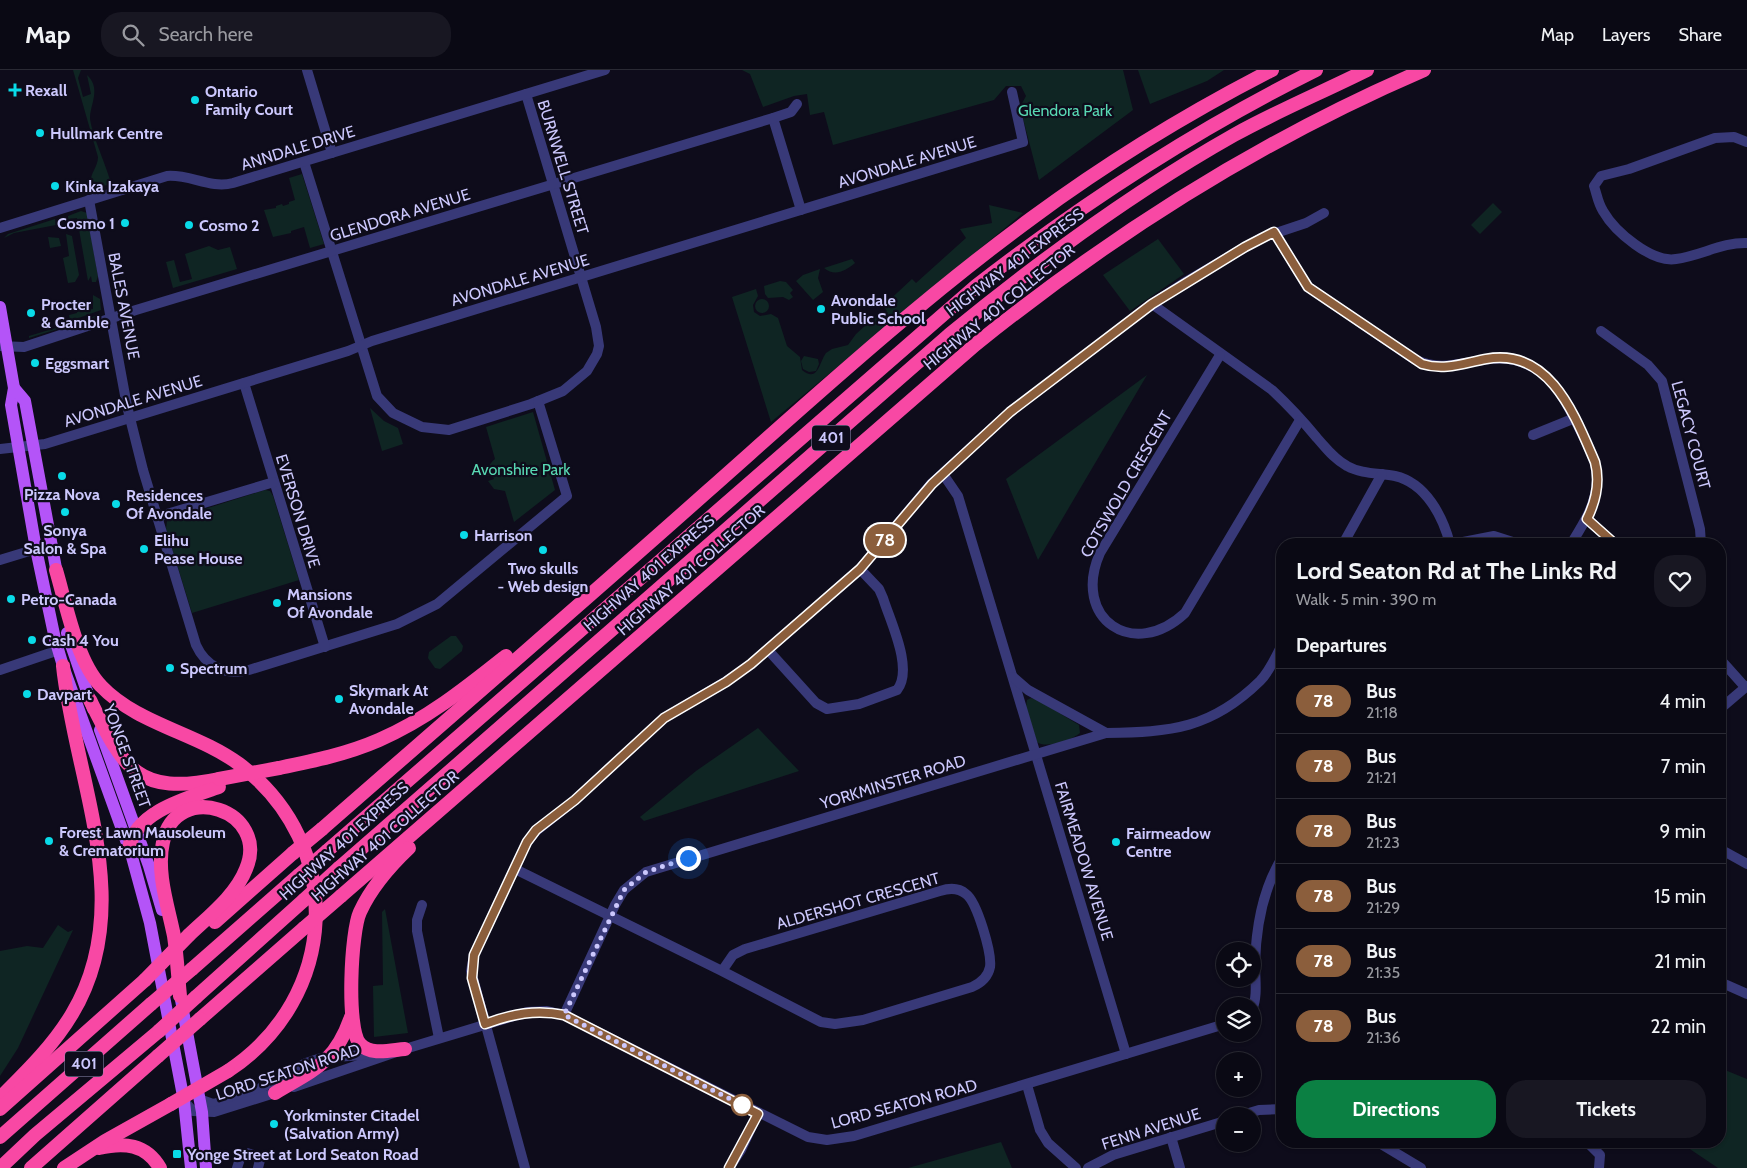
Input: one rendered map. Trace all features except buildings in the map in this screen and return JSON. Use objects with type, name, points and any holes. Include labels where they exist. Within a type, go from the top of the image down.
[{"type":"highway","name":"401","points":[[0,1109],[16,1089],[145,980],[190,939],[322,829],[934,295],[1033,217],[1144,143],[1272,70]]},
{"type":"highway","name":"HIGHWAY 401 EXPRESS","points":[[0,1137],[976,286],[1050,230],[1133,173],[1226,117],[1316,70]]},
{"type":"highway","name":"HIGHWAY 401 EXPRESS","points":[[0,1168],[35,1135],[159,1031],[339,868],[949,335],[1008,286],[1080,233],[1164,177],[1236,134],[1367,70]]},
{"type":"highway","name":"HIGHWAY 401 COLLECTOR","points":[[31,1168],[976,344],[1045,289],[1138,224],[1243,159],[1342,107],[1424,70]]},
{"type":"highway","points":[[90,700],[116,751],[128,766],[140,775],[173,785],[221,782],[334,755],[371,743],[394,733],[436,708],[538,630],[675,512],[708,491]]},
{"type":"highway","points":[[56,570],[82,654],[89,670],[99,685],[130,708],[214,749],[251,774],[284,810],[306,855],[315,890],[317,921],[312,954],[304,982],[276,1030],[256,1051],[228,1072],[178,1102],[88,1151],[64,1168]]},
{"type":"highway","points":[[0,1098],[16,1089],[58,1035],[76,1007],[93,964],[102,920],[102,888],[99,860],[79,747],[66,699],[63,666]]},
{"type":"highway","points":[[129,848],[136,829],[181,801],[221,782]]},
{"type":"highway","points":[[405,1049],[375,1051],[364,1048],[356,1037],[352,1014],[353,947],[360,914],[374,888],[401,856],[461,794]]},
{"type":"highway","points":[[180,996],[174,938],[162,873],[162,848],[166,832],[176,818],[195,808],[210,807],[226,812],[241,824],[249,844],[249,860],[245,872],[235,888],[190,939]]},
{"type":"highway","points":[[275,1093],[320,1066],[331,1057],[346,1034],[352,1014]]},
{"type":"highway","points":[[88,1151],[114,1145],[128,1145],[147,1153],[160,1168]]},
{"type":"main road","name":"YONGE STREET","points":[[0,307],[4,346],[14,388],[25,401],[25,446],[36,549],[63,666],[129,848],[150,923],[178,1102],[191,1168]]},
{"type":"main road","name":"YONGE STREET","points":[[25,446],[56,570],[66,629],[160,903],[202,1112],[206,1168]]},
{"type":"street","points":[[307,70],[332,153]]},
{"type":"street","name":"ANNDALE DRIVE","points":[[0,228],[167,176],[186,177],[214,185],[228,185],[605,70]]},
{"type":"street","name":"AVONDALE AVENUE","points":[[0,449],[45,444],[580,277],[1023,142],[1012,92]]},
{"type":"street","name":"BURNWELL STREET","points":[[304,162],[377,396],[393,413],[422,428],[449,430],[563,391],[587,371],[597,354],[599,346],[596,327],[526,94]]},
{"type":"street","name":"GLENDORA AVENUE","points":[[4,346],[24,347],[111,318],[773,118],[791,112],[797,104]]},
{"type":"street","points":[[773,118],[801,210]]},
{"type":"street","points":[[1747,142],[1734,137],[1711,139],[1628,169],[1601,176],[1594,186],[1604,212],[1620,233],[1659,259],[1676,259],[1731,244],[1747,243]]},
{"type":"street","name":"BALES AVENUE","points":[[89,200],[131,418],[157,517],[196,645],[202,656],[210,664],[225,671],[240,672],[324,647],[397,624],[438,604],[567,496],[538,401]]},
{"type":"street","points":[[525,1168],[472,978],[474,955],[527,842],[536,830],[575,800],[672,712],[726,682],[768,650],[860,569],[932,484],[1010,412],[1152,304],[1245,247],[1274,232],[1306,222],[1324,213]]},
{"type":"street","points":[[1274,232],[1308,287],[1405,354],[1433,367],[1458,366],[1498,358],[1526,364],[1542,372],[1561,392],[1575,418],[1595,462],[1597,471],[1595,497],[1587,519],[1575,538]]},
{"type":"street","points":[[1152,304],[1220,355],[1272,390],[1290,406],[1324,448],[1347,466],[1365,472],[1398,477],[1416,487],[1431,502],[1443,521],[1450,538]]},
{"type":"street","name":"LEGACY COURT","points":[[1601,331],[1648,365],[1662,381],[1700,529],[1701,538]]},
{"type":"street","name":"COTSWOLD CRESCENT","points":[[1220,355],[1100,553],[1094,566],[1092,588],[1094,601],[1105,620],[1120,631],[1149,634],[1174,623],[1185,613],[1300,420]]},
{"type":"street","name":"EVERSON DRIVE","points":[[244,383],[324,647]]},
{"type":"street","points":[[1533,435],[1575,418]]},
{"type":"street","name":"FAIRMEADOW AVENUE","points":[[943,474],[958,496],[1126,1054]]},
{"type":"street","points":[[1345,538],[1382,474]]},
{"type":"street","points":[[157,517],[274,482]]},
{"type":"street","points":[[1587,519],[1608,538]]},
{"type":"street","points":[[1484,538],[1494,536],[1500,538]]},
{"type":"street","points":[[0,560],[36,549]]},
{"type":"street","points":[[768,650],[816,703],[827,709],[859,704],[897,690],[904,677],[903,660],[883,598],[874,583],[860,569]]},
{"type":"street","points":[[0,670],[59,650]]},
{"type":"street","name":"YORKMINSTER ROAD","points":[[564,1015],[624,890],[646,872],[1106,733],[1149,732],[1185,728],[1214,716],[1262,680],[1276,656]]},
{"type":"street","points":[[1726,665],[1746,687],[1726,704]]},
{"type":"street","points":[[1013,677],[1028,690],[1106,733]]},
{"type":"street","points":[[1726,852],[1747,864]]},
{"type":"street","name":"ALDERSHOT CRESCENT","points":[[515,869],[722,970],[821,1022],[844,1024],[972,987],[982,982],[987,974],[990,958],[975,905],[966,893],[957,889],[940,890],[744,949],[733,955],[722,970]]},
{"type":"street","points":[[1255,997],[1255,944],[1258,923],[1276,869]]},
{"type":"street","points":[[422,905],[417,920],[417,931],[439,1038]]},
{"type":"street","points":[[1726,985],[1747,994]]},
{"type":"street","name":"LORD SEATON ROAD","points":[[178,1102],[193,1111],[214,1112],[485,1024],[527,1012],[547,1011],[564,1015],[758,1114],[808,1136],[827,1140],[839,1139],[1027,1085],[1216,1027]]},
{"type":"street","name":"LORD SEATON ROAD","points":[[199,1099],[213,1104],[239,1096],[259,1089],[306,1063],[331,1057],[377,1054],[405,1049]]},
{"type":"street","points":[[1027,1085],[1040,1130],[1048,1143],[1076,1168]]},
{"type":"street","points":[[1261,1110],[1276,1109]]},
{"type":"street","points":[[729,1168],[758,1114]]},
{"type":"street","name":"FENN AVENUE","points":[[1088,1168],[1113,1155],[1216,1124]]},
{"type":"street","points":[[1171,1137],[1180,1168]]},
{"type":"street","points":[[1388,1148],[1421,1168]]},
{"type":"street","points":[[1593,1148],[1600,1155],[1600,1168]]},
{"type":"street","points":[[237,1168],[240,1156],[247,1153],[257,1156],[260,1160],[258,1168]]},
{"type":"green space","points":[[73,70],[81,70],[78,78],[83,97],[91,94],[87,75],[94,85],[90,117],[95,139],[110,180],[107,185],[99,187],[91,182],[98,157]]},
{"type":"green space","name":"Glendora Park","points":[[742,70],[1123,70],[1133,110],[1039,180],[1020,107],[1026,96],[1021,86],[1006,86],[994,100],[833,145],[824,112],[810,115],[807,94],[794,96],[763,107],[750,74]]},
{"type":"green space","points":[[1138,70],[1224,70],[1207,81],[1150,104]]},
{"type":"green space","points":[[302,174],[324,244],[310,248],[304,227],[291,231],[291,233],[273,237],[264,210],[276,208],[276,206],[282,204],[283,206],[295,200],[289,178]]},
{"type":"green space","points":[[1493,203],[1502,212],[1480,234],[1471,225]]},
{"type":"green space","points":[[989,205],[1023,213],[771,422],[732,297],[756,289],[758,296],[753,305],[754,312],[760,316],[771,314],[778,318],[787,346],[800,357],[802,370],[807,373],[815,373],[826,353],[832,349],[848,345],[856,334],[878,314],[887,311],[883,306],[912,279],[916,283],[966,238],[960,229],[992,223]]},
{"type":"green space","points":[[81,211],[87,213],[98,276],[96,282],[92,282],[91,276],[88,281],[77,218],[68,219],[68,216]]},
{"type":"green space","points":[[55,219],[56,225],[14,233],[4,238],[8,234]]},
{"type":"green space","points":[[66,234],[72,236],[79,275],[75,282],[68,283],[63,258],[69,256]]},
{"type":"green space","points":[[48,237],[59,238],[61,246],[50,248]]},
{"type":"green space","points":[[1158,239],[1184,274],[1130,311],[1103,275]]},
{"type":"green space","points":[[209,246],[218,250],[230,247],[237,269],[173,288],[166,262],[174,260],[180,282],[192,279],[185,254]]},
{"type":"green space","points":[[852,259],[855,263],[840,272],[828,271],[824,268]]},
{"type":"green space","points":[[820,269],[818,278],[823,292],[813,300],[796,281],[803,275]]},
{"type":"green space","points":[[780,281],[786,282],[793,290],[790,293],[793,297],[789,300],[783,297],[768,298],[765,294],[764,286]]},
{"type":"green space","points":[[93,295],[100,299],[101,310],[70,321],[69,315],[77,313],[76,306],[72,307],[72,304],[82,301],[84,310],[93,309]]},
{"type":"green space","points":[[762,299],[767,301],[769,306],[767,311],[762,313],[757,311],[755,306],[757,301]]},
{"type":"green space","points":[[102,314],[99,316],[29,338],[29,336]]},
{"type":"green space","points":[[804,356],[818,359],[819,364],[816,371],[809,372],[803,369],[801,361]]},
{"type":"green space","points":[[1147,375],[1051,538],[1038,560],[1006,479]]},
{"type":"green space","points":[[370,408],[384,421],[398,428],[403,444],[382,451]]},
{"type":"green space","name":"Avonshire Park","points":[[533,412],[555,490],[514,522],[505,491],[494,489],[488,481],[494,479],[492,475],[487,476],[487,473],[489,466],[495,459],[486,427]]},
{"type":"green space","points":[[265,490],[270,491],[273,496],[299,580],[192,613],[166,529],[167,521]]},
{"type":"green space","points":[[451,636],[456,636],[463,646],[462,651],[440,669],[435,668],[428,658],[429,652]]},
{"type":"green space","points":[[1031,698],[1038,700],[1079,725],[1080,733],[1059,743],[1046,745],[1037,742],[1026,707],[1027,700]]},
{"type":"green space","points":[[758,728],[799,771],[644,821],[640,817],[696,771]]},
{"type":"green space","points":[[385,909],[408,1033],[374,1037],[373,986],[383,985],[382,912]]},
{"type":"green space","points":[[58,925],[68,932],[73,930],[18,1048],[0,1076],[0,951],[27,946],[43,948]]},
{"type":"green space","points":[[1726,1070],[1747,1079],[1747,1168],[1718,1168],[1688,1148],[1726,1148]]},
{"type":"green space","points":[[1001,1142],[1012,1168],[908,1168]]},
{"type":"bus line","name":"78","points":[[729,1168],[741,1150],[758,1114],[695,1080],[564,1015],[547,1011],[527,1012],[485,1024],[472,978],[471,971],[474,955],[527,842],[536,830],[575,800],[622,754],[664,718],[706,691],[726,682],[768,650],[860,569],[932,484],[1010,412],[1152,304],[1187,281],[1274,232],[1308,287],[1422,364],[1444,367],[1498,358],[1514,360],[1542,372],[1565,398],[1595,462],[1597,482],[1595,497],[1587,519],[1608,538]]},
{"type":"place","name":"Rexall","points":[[15,90]]},
{"type":"place","name":"Ontario Family Court","points":[[195,100]]},
{"type":"place","name":"Hullmark Centre","points":[[40,133]]},
{"type":"place","name":"Kinka Izakaya","points":[[55,186]]},
{"type":"place","name":"Cosmo 1","points":[[125,223]]},
{"type":"place","name":"Cosmo 2","points":[[189,225]]},
{"type":"place","name":"Avondale Public School","points":[[821,309]]},
{"type":"place","name":"Procter & Gamble","points":[[31,313]]},
{"type":"place","name":"Eggsmart","points":[[35,363]]},
{"type":"place","name":"Pizza Nova","points":[[62,476]]},
{"type":"place","name":"Residences Of Avondale","points":[[116,504]]},
{"type":"place","name":"Sonya Salon & Spa","points":[[65,512]]},
{"type":"place","name":"Harrison","points":[[464,535]]},
{"type":"place","name":"Elihu Pease House","points":[[144,549]]},
{"type":"place","name":"Two skulls - Web design","points":[[543,550]]},
{"type":"place","name":"Petro-Canada","points":[[11,599]]},
{"type":"place","name":"Mansions Of Avondale","points":[[277,603]]},
{"type":"place","name":"Cash 4 You","points":[[32,640]]},
{"type":"place","name":"Spectrum","points":[[170,668]]},
{"type":"place","name":"Davpart","points":[[27,694]]},
{"type":"place","name":"Skymark At Avondale","points":[[339,699]]},
{"type":"place","name":"Forest Lawn Mausoleum & Crematorium","points":[[49,841]]},
{"type":"place","name":"Fairmeadow Centre","points":[[1116,842]]},
{"type":"place","name":"Yorkminster Citadel (Salvation Army)","points":[[274,1124]]},
{"type":"place","name":"Yonge Street at Lord Seaton Road","points":[[177,1154]]},
{"type":"route","points":[[688,858],[646,872],[632,881],[624,890],[615,905],[564,1015],[742,1105]]}]
